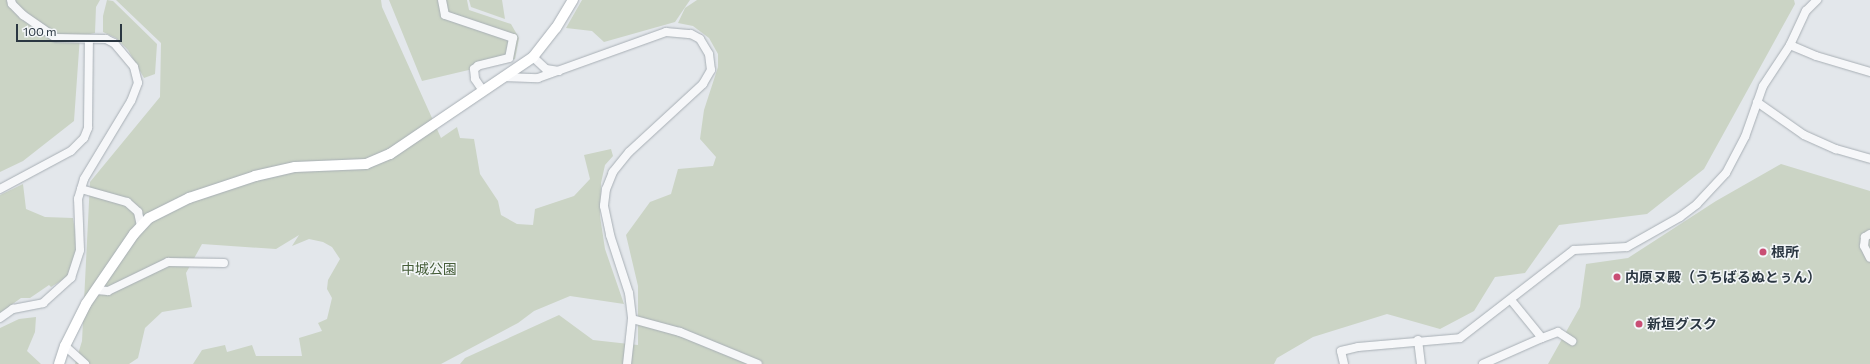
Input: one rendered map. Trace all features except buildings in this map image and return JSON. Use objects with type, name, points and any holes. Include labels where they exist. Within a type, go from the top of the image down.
[{"type":"main road","points":[[59,364],[65,346],[96,290],[141,226],[162,209],[255,176],[295,167],[350,165],[378,160],[390,154],[533,57],[556,28],[573,0]]},
{"type":"street","points":[[0,318],[13,309],[43,303],[71,278],[80,250],[78,199],[80,189],[84,179],[131,101],[138,83],[134,67],[114,44],[106,39],[56,38],[23,15],[12,0]]},
{"type":"street","points":[[442,0],[445,15],[513,38],[509,58],[478,66],[474,69],[474,79],[483,91]]},
{"type":"street","points":[[1344,364],[1341,351],[1370,345],[1418,340],[1460,338],[1574,250],[1627,247],[1680,217],[1697,204],[1726,173],[1737,155],[1756,102],[1768,76],[1790,44],[1806,11],[1817,0]]},
{"type":"street","points":[[504,77],[538,78],[560,72],[666,32],[681,32],[695,37],[706,47],[710,58],[711,70],[703,84],[629,152],[613,172],[606,189],[604,206],[610,235],[629,293],[632,319],[627,364]]},
{"type":"street","points":[[0,189],[71,151],[84,138],[88,128],[89,39]]},
{"type":"street","points":[[1790,44],[1816,56],[1870,72]]},
{"type":"street","points":[[533,57],[546,69],[560,72]]},
{"type":"street","points":[[1756,102],[1804,135],[1836,149],[1870,158]]},
{"type":"street","points":[[80,189],[127,202],[138,212],[141,226]]},
{"type":"street","points":[[1870,234],[1865,237],[1864,246],[1870,258]]},
{"type":"street","points":[[96,290],[108,291],[168,262],[224,263]]},
{"type":"street","points":[[1510,300],[1542,338]]},
{"type":"street","points":[[632,319],[680,332],[758,364]]},
{"type":"street","points":[[1484,364],[1558,332],[1572,341]]},
{"type":"street","points":[[1418,340],[1421,364]]},
{"type":"street","points":[[65,346],[85,364]]},
{"type":"green space","points":[[0,0],[100,0],[96,7],[95,33],[80,36],[74,121],[23,161],[0,172]]},
{"type":"green space","points":[[107,0],[113,1],[157,44],[155,74],[144,78],[128,50],[116,38],[103,32],[103,16]]},
{"type":"green space","name":"中城公園","points":[[116,0],[381,0],[382,7],[441,138],[457,127],[460,138],[474,139],[480,174],[498,201],[501,215],[517,224],[533,225],[535,209],[574,196],[590,179],[584,155],[611,149],[613,156],[605,165],[601,183],[600,216],[605,249],[624,304],[570,296],[534,311],[518,323],[441,364],[193,364],[202,350],[225,345],[227,352],[252,345],[256,356],[302,356],[299,338],[322,331],[318,323],[327,319],[332,298],[327,289],[328,280],[340,259],[332,247],[323,242],[309,239],[292,246],[299,235],[276,249],[202,244],[186,273],[192,307],[162,312],[145,328],[138,358],[129,364],[75,364],[82,341],[90,182],[160,97],[161,43]]},
{"type":"green space","points":[[389,0],[467,0],[469,10],[511,24],[519,38],[515,59],[422,81]]},
{"type":"green space","points":[[469,0],[502,0],[505,19],[471,7]]},
{"type":"green space","points":[[582,0],[690,0],[675,22],[604,42],[592,31],[566,28]]},
{"type":"green space","points":[[697,0],[1794,0],[1795,4],[1704,169],[1647,214],[1559,225],[1525,273],[1495,277],[1474,311],[1440,329],[1387,314],[1313,337],[1277,358],[1274,364],[460,364],[465,358],[559,315],[593,340],[638,345],[638,286],[626,235],[650,202],[671,194],[678,169],[713,166],[716,157],[700,139],[704,110],[718,67],[718,54],[709,38],[693,26],[678,23],[685,8]]},
{"type":"green space","points":[[1781,164],[1870,191],[1870,364],[1548,364],[1580,307],[1586,264],[1628,258],[1716,201]]},
{"type":"green space","points":[[23,184],[26,209],[45,217],[73,218],[77,245],[74,269],[69,276],[51,287],[49,285],[30,298],[21,298],[0,313],[0,195]]},
{"type":"green space","points":[[36,317],[35,332],[27,351],[41,364],[0,364],[0,328],[19,319]]},
{"type":"place","name":"根所","points":[[1763,252]]},
{"type":"place","name":"内原ヌ殿（うちばるぬとぅん）","points":[[1617,277]]},
{"type":"place","name":"新垣グスク","points":[[1639,324]]}]
